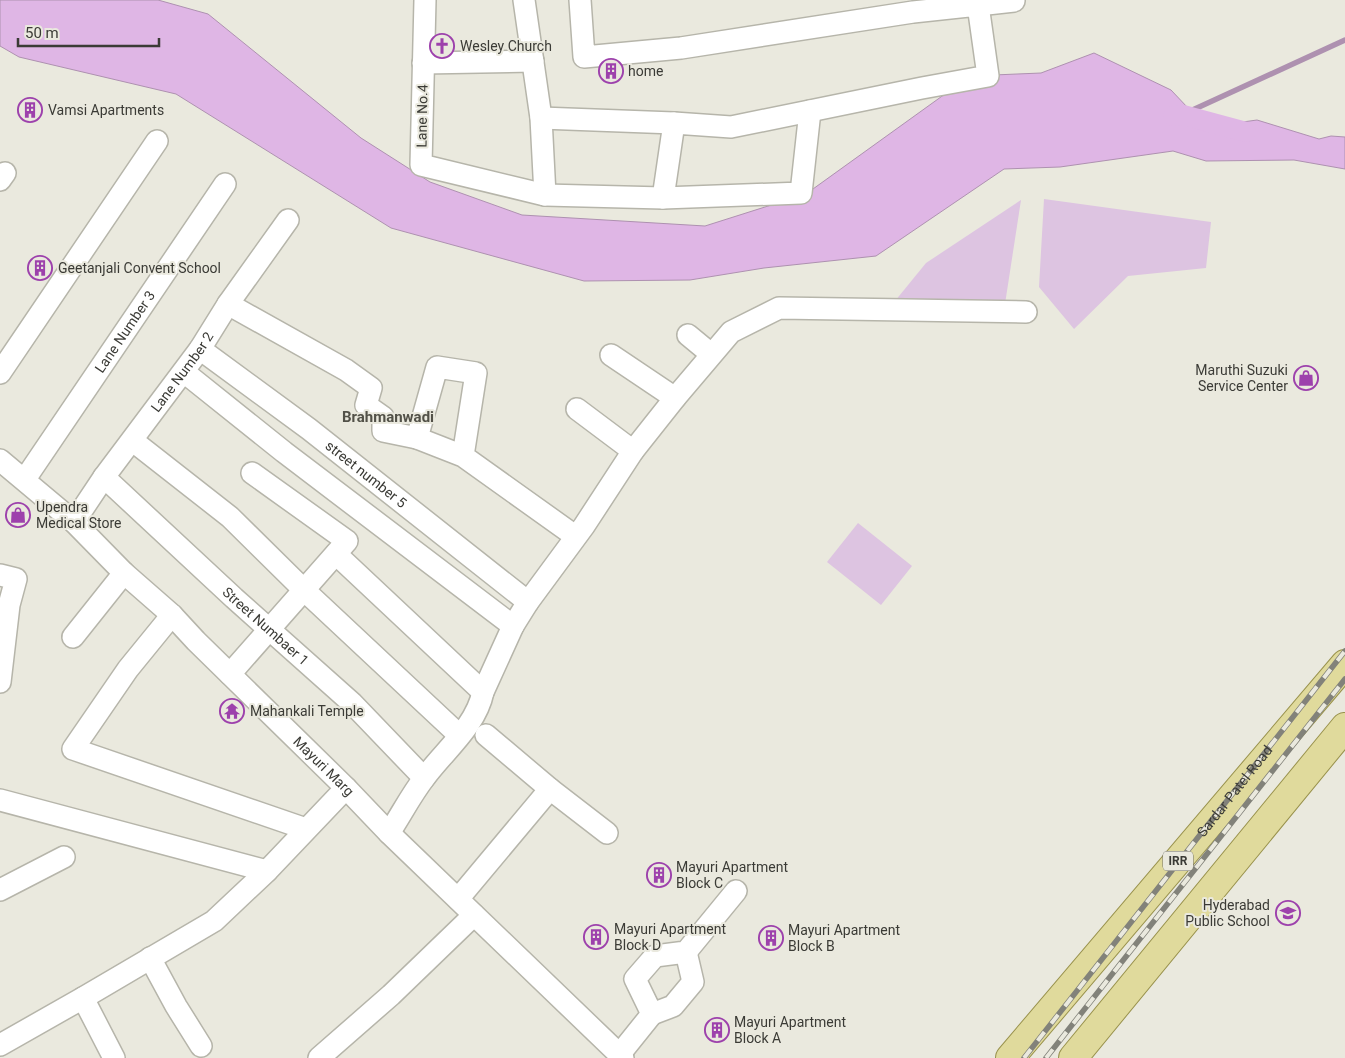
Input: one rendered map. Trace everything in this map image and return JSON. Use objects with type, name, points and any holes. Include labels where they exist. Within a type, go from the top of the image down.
[{"type":"main road","name":"Sardar Patel Road","points":[[1010,1058],[1345,664]]},
{"type":"main road","points":[[1073,1058],[1345,727]]},
{"type":"street","name":"Lane No.4","points":[[425,0],[421,165],[545,195]]},
{"type":"street","points":[[524,0],[541,118],[545,195],[663,198],[801,193],[810,111]]},
{"type":"street","points":[[580,0],[584,57],[681,48],[913,12],[1014,1]]},
{"type":"street","points":[[541,118],[731,127],[988,76],[978,5]]},
{"type":"street","points":[[423,62],[533,61]]},
{"type":"street","points":[[663,198],[674,123]]},
{"type":"street","points":[[0,373],[157,142]]},
{"type":"street","name":"Lane Number 3","points":[[25,479],[225,184]]},
{"type":"street","name":"Lane Number 2","points":[[74,522],[104,477],[184,372],[228,304],[288,220]]},
{"type":"street","points":[[228,304],[346,370],[370,388],[366,405],[383,417],[383,431],[417,438],[463,456],[575,536]]},
{"type":"street","points":[[389,833],[424,778],[473,719],[513,626],[528,602],[584,526],[633,451],[731,332],[779,308],[1026,312]]},
{"type":"street","points":[[688,335],[711,354]]},
{"type":"street","name":"street number 5","points":[[200,349],[309,429],[528,602]]},
{"type":"street","points":[[611,355],[675,398]]},
{"type":"street","points":[[417,438],[437,367],[476,373],[463,456]]},
{"type":"street","points":[[184,372],[284,452],[513,626]]},
{"type":"street","points":[[576,409],[633,451]]},
{"type":"street","points":[[133,441],[230,516],[304,590],[460,735]]},
{"type":"street","name":"Mayuri Marg","points":[[0,460],[74,522],[124,573],[172,615],[389,833],[621,1056]]},
{"type":"street","points":[[230,674],[347,541],[252,473]]},
{"type":"street","name":"Street Numbaer 1","points":[[104,477],[234,598],[352,703],[424,778]]},
{"type":"street","points":[[336,554],[483,692]]},
{"type":"street","points":[[73,637],[124,573]]},
{"type":"street","points":[[0,575],[16,579],[9,605],[0,682]]},
{"type":"street","points":[[172,615],[128,669],[73,750],[306,829]]},
{"type":"street","points":[[486,735],[550,789],[607,833]]},
{"type":"street","points":[[0,1045],[214,920],[267,871],[346,788]]},
{"type":"street","points":[[458,899],[550,789]]},
{"type":"street","points":[[0,800],[267,871]]},
{"type":"street","points":[[0,890],[64,857]]},
{"type":"street","points":[[652,1014],[635,979],[655,956],[686,952],[736,891]]},
{"type":"street","points":[[319,1058],[391,995],[474,915]]},
{"type":"street","points":[[621,1056],[652,1014],[673,1006],[693,982],[686,952]]},
{"type":"street","points":[[150,958],[201,1046]]},
{"type":"street","points":[[83,998],[114,1058]]},
{"type":"shaded area","points":[[0,0],[158,0],[208,14],[361,138],[430,182],[522,215],[705,226],[806,194],[970,76],[1041,73],[1094,53],[1171,90],[1206,127],[1257,120],[1319,139],[1331,136],[1345,137],[1345,169],[1294,160],[1206,161],[1173,151],[1060,167],[1004,169],[876,256],[764,268],[690,280],[584,281],[391,228],[176,94],[19,57],[0,46]]},
{"type":"shaded area","points":[[1044,199],[1211,222],[1206,268],[1128,276],[1074,329],[1039,287]]},
{"type":"shaded area","points":[[1021,200],[1005,304],[895,301],[926,263]]},
{"type":"shaded area","points":[[858,523],[912,566],[881,605],[827,562]]},
{"type":"waterway","points":[[1186,113],[1345,40]]},
{"type":"waterway","points":[[1173,116],[1183,115],[1246,132]]},
{"type":"railway","points":[[1024,1058],[1345,651]]},
{"type":"railway","points":[[1046,1058],[1345,679]]},
{"type":"place","name":"Wesley Church","points":[[442,46]]},
{"type":"place","name":"home","points":[[611,71]]},
{"type":"place","name":"Vamsi Apartments","points":[[30,110]]},
{"type":"place","name":"Geetanjali Convent School","points":[[40,268]]},
{"type":"place","name":"Maruthi Suzuki Service Center","points":[[1306,378]]},
{"type":"place","name":"Upendra Medical Store","points":[[18,515]]},
{"type":"place","name":"Mahankali Temple","points":[[232,711]]},
{"type":"place","name":"Mayuri Apartment Block C","points":[[659,875]]},
{"type":"place","name":"Hyderabad Public School","points":[[1288,913]]},
{"type":"place","name":"Mayuri Apartment Block D","points":[[596,937]]},
{"type":"place","name":"Mayuri Apartment Block B","points":[[771,938]]},
{"type":"place","name":"Mayuri Apartment Block A","points":[[717,1030]]},
{"type":"district","name":"Brahmanwadi","points":[[388,417]]}]
